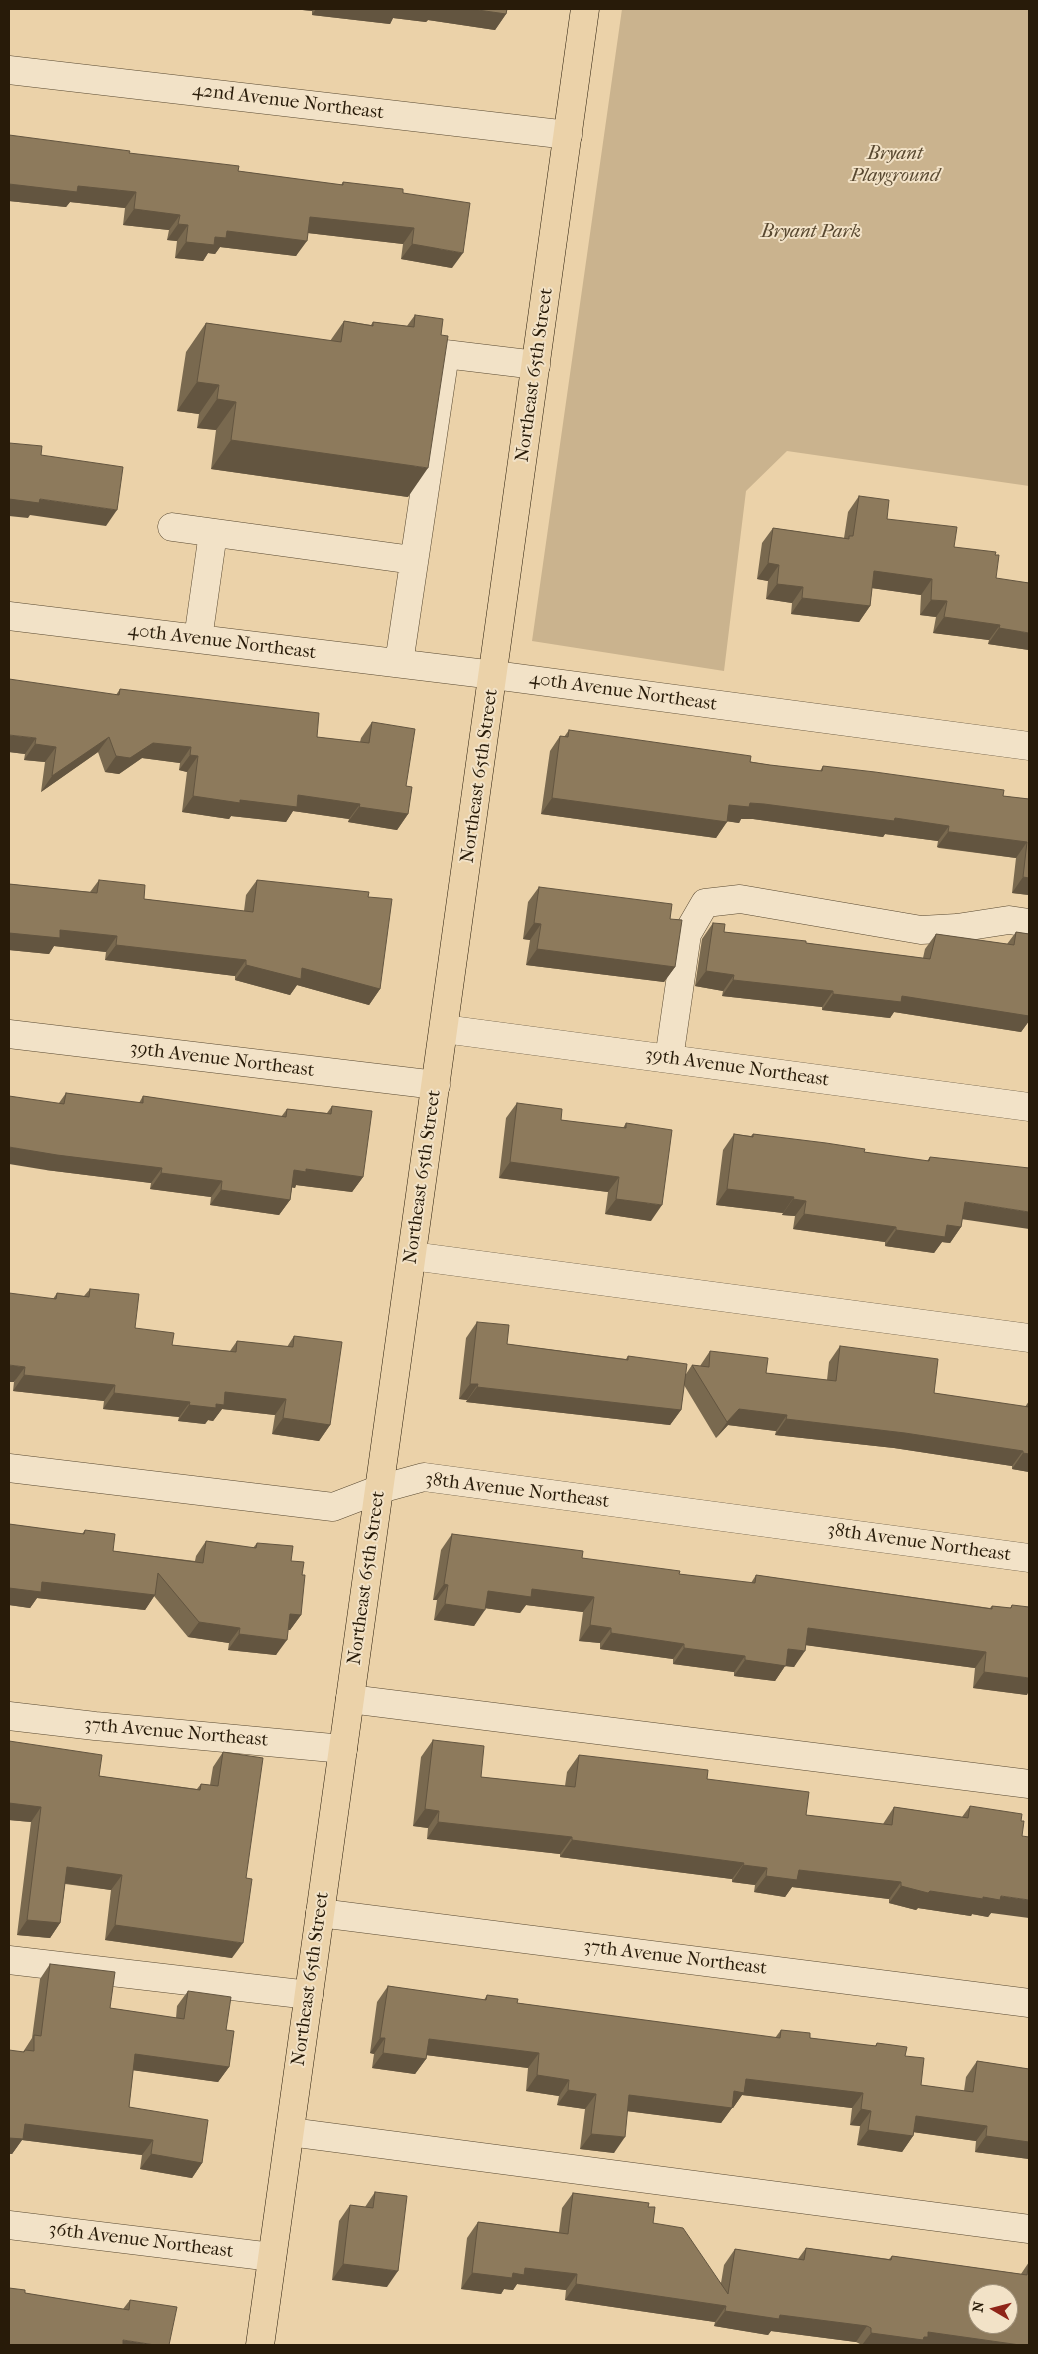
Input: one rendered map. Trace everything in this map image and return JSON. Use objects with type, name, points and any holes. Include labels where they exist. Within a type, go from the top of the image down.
[{"type":"main road","name":"Northeast 65th Street","points":[[260,2345],[494,675],[585,9]]},
{"type":"street","name":"42nd Avenue Northeast","points":[[9,70],[568,135]]},
{"type":"street","points":[[399,663],[445,354],[536,366]]},
{"type":"street","points":[[172,527],[413,560]]},
{"type":"street","points":[[198,639],[213,533]]},
{"type":"street","name":"40th Avenue Northeast","points":[[9,616],[494,675],[1029,746]]},
{"type":"street","points":[[668,1059],[686,934],[705,903],[740,899],[921,930],[957,928],[1008,920],[1029,923]]},
{"type":"street","name":"39th Avenue Northeast","points":[[444,1029],[1029,1108]]},
{"type":"street","name":"39th Avenue Northeast","points":[[9,1034],[436,1086]]},
{"type":"street","points":[[412,1256],[1029,1338]]},
{"type":"street","name":"38th Avenue Northeast","points":[[9,1468],[333,1507],[380,1488],[424,1477],[1029,1558]]},
{"type":"street","points":[[350,1699],[1029,1784]]},
{"type":"street","name":"37th Avenue Northeast","points":[[9,1716],[343,1749]]},
{"type":"street","name":"37th Avenue Northeast","points":[[320,1913],[1029,2004]]},
{"type":"street","points":[[9,1960],[309,1994]]},
{"type":"street","points":[[290,2132],[1029,2229]]},
{"type":"street","name":"36th Avenue Northeast","points":[[9,2225],[272,2258]]},
{"type":"green space","name":"Bryant Park","points":[[622,9],[1029,9],[1029,486],[787,451],[746,491],[724,671],[532,641]]},
{"type":"building","points":[[471,9],[507,9],[506,14]]},
{"type":"building","points":[[9,135],[130,151],[129,153],[239,166],[238,171],[343,185],[343,182],[403,189],[403,193],[470,203],[463,253],[412,244],[414,228],[310,217],[307,241],[227,231],[226,238],[215,237],[214,245],[186,242],[188,225],[178,224],[180,215],[134,209],[136,192],[78,186],[77,192],[9,184]]},
{"type":"building","points":[[415,315],[443,319],[441,335],[448,336],[428,468],[231,440],[236,402],[217,399],[219,385],[197,382],[206,323],[341,342],[344,321],[373,326],[373,322],[414,327]]},
{"type":"building","points":[[9,443],[42,446],[41,455],[123,467],[117,510],[40,499],[39,503],[9,499]]},
{"type":"building","points":[[859,496],[889,500],[887,519],[957,527],[954,547],[996,552],[995,555],[999,555],[996,578],[1029,583],[1029,633],[999,628],[1000,625],[944,617],[947,601],[931,600],[932,579],[874,571],[870,606],[802,598],[803,587],[777,584],[779,565],[768,563],[773,528],[849,539],[849,536],[853,536]]},
{"type":"building","points":[[9,679],[119,695],[120,689],[319,713],[317,737],[369,743],[372,722],[415,729],[406,786],[412,787],[408,814],[359,807],[360,804],[298,795],[297,807],[240,800],[240,803],[193,796],[198,756],[190,755],[191,747],[153,743],[130,758],[116,756],[109,737],[52,776],[56,747],[35,744],[36,738],[9,735]]},
{"type":"building","points":[[569,730],[751,756],[750,762],[770,765],[822,771],[823,766],[1004,790],[1003,796],[1029,799],[1029,878],[1023,877],[1027,842],[948,832],[949,826],[895,818],[894,821],[750,803],[749,807],[729,805],[727,822],[552,798],[560,736],[568,737]]},
{"type":"building","points":[[99,880],[145,885],[144,899],[253,912],[257,880],[369,892],[368,897],[392,899],[380,989],[302,968],[301,979],[246,965],[246,960],[116,945],[117,936],[60,930],[60,938],[9,933],[9,884],[97,893]]},
{"type":"building","points":[[539,887],[672,904],[670,919],[682,920],[675,967],[537,949],[541,924],[534,923]]},
{"type":"building","points":[[713,923],[725,924],[724,932],[806,941],[806,943],[930,959],[936,934],[1014,945],[1016,932],[1029,934],[1029,1016],[902,996],[901,1002],[833,994],[833,991],[733,980],[734,975],[706,971]]},
{"type":"building","points":[[66,1093],[143,1103],[143,1096],[286,1117],[287,1109],[331,1114],[332,1106],[372,1111],[363,1177],[306,1169],[306,1172],[294,1170],[290,1200],[221,1190],[222,1181],[161,1173],[162,1168],[9,1147],[9,1096],[64,1104]]},
{"type":"building","points":[[517,1103],[562,1109],[561,1120],[626,1128],[626,1123],[672,1130],[662,1205],[616,1199],[619,1177],[510,1162]]},
{"type":"building","points":[[734,1134],[753,1137],[753,1134],[826,1143],[865,1149],[864,1152],[929,1161],[930,1157],[1029,1168],[1029,1212],[965,1202],[961,1227],[947,1225],[945,1237],[896,1230],[896,1227],[804,1214],[806,1201],[793,1199],[794,1197],[727,1189]]},
{"type":"building","points":[[90,1289],[139,1294],[135,1328],[174,1333],[172,1345],[236,1352],[237,1341],[293,1347],[294,1336],[342,1342],[330,1425],[283,1418],[286,1399],[225,1392],[224,1405],[216,1404],[216,1408],[189,1405],[190,1402],[114,1393],[115,1385],[24,1375],[25,1367],[9,1365],[9,1293],[56,1299],[57,1293],[89,1297]]},
{"type":"building","points":[[477,1322],[509,1325],[507,1344],[628,1360],[628,1356],[687,1364],[681,1410],[477,1387],[478,1384],[470,1384]]},
{"type":"building","points":[[840,1346],[938,1359],[934,1393],[1029,1407],[1029,1454],[1023,1453],[1023,1451],[905,1433],[786,1419],[787,1415],[739,1409],[727,1422],[692,1365],[709,1367],[710,1351],[768,1358],[766,1373],[836,1381]]},
{"type":"building","points":[[9,1524],[84,1534],[85,1530],[115,1534],[113,1551],[203,1563],[206,1541],[256,1548],[257,1543],[293,1546],[291,1561],[304,1562],[302,1575],[305,1575],[301,1615],[290,1614],[287,1640],[239,1634],[240,1628],[199,1622],[158,1573],[155,1595],[42,1582],[41,1592],[9,1588]]},
{"type":"building","points":[[452,1534],[583,1551],[582,1558],[680,1571],[679,1574],[755,1583],[756,1575],[992,1609],[992,1606],[1011,1608],[1012,1605],[1029,1607],[1029,1678],[984,1672],[986,1652],[808,1628],[805,1651],[788,1649],[786,1666],[745,1660],[745,1656],[684,1648],[684,1644],[611,1633],[611,1628],[590,1625],[594,1597],[532,1589],[531,1597],[488,1591],[485,1610],[445,1604],[448,1585],[444,1584]]},
{"type":"building","points":[[433,1740],[484,1746],[481,1777],[575,1787],[579,1755],[708,1770],[707,1779],[809,1792],[806,1815],[892,1825],[894,1807],[968,1818],[970,1806],[1022,1814],[1021,1821],[1024,1821],[1022,1836],[1029,1837],[1029,1900],[1001,1896],[1000,1900],[983,1897],[983,1899],[930,1891],[928,1893],[901,1886],[901,1882],[799,1870],[797,1880],[766,1876],[767,1868],[743,1865],[744,1863],[572,1840],[572,1837],[438,1822],[439,1811],[425,1809]]},
{"type":"building","points":[[9,1741],[102,1755],[99,1776],[200,1790],[201,1784],[218,1786],[223,1752],[263,1758],[246,1878],[252,1879],[243,1943],[115,1925],[122,1875],[67,1867],[60,1923],[27,1920],[41,1807],[9,1803]]},
{"type":"building","points":[[50,1964],[115,1972],[110,2008],[184,2019],[188,1991],[231,1997],[226,2030],[234,2031],[229,2067],[135,2054],[129,2107],[208,2120],[202,2163],[151,2154],[153,2140],[25,2124],[23,2139],[9,2138],[9,2050],[34,2051],[34,2035],[41,2036]]},
{"type":"building","points":[[388,1986],[486,2000],[487,1995],[518,1999],[517,2003],[780,2038],[781,2030],[810,2033],[810,2038],[876,2046],[877,2043],[907,2047],[905,2056],[924,2058],[921,2085],[973,2092],[977,2061],[1029,2069],[1029,2142],[986,2136],[987,2126],[916,2116],[913,2136],[868,2130],[871,2111],[861,2109],[863,2093],[746,2079],[744,2093],[734,2091],[732,2108],[629,2095],[625,2137],[591,2134],[596,2094],[568,2090],[569,2080],[537,2075],[539,2053],[429,2039],[426,2059],[383,2053],[385,2038],[380,2038]]},
{"type":"building","points":[[375,2192],[407,2196],[398,2271],[343,2264],[350,2205],[373,2208]]},
{"type":"building","points":[[573,2193],[649,2203],[648,2207],[655,2207],[653,2223],[683,2228],[728,2294],[735,2249],[804,2260],[806,2248],[891,2260],[892,2256],[1027,2275],[1029,2262],[1029,2345],[928,2332],[928,2337],[924,2337],[923,2340],[871,2333],[871,2328],[867,2326],[780,2315],[779,2319],[725,2311],[726,2306],[576,2284],[577,2274],[525,2268],[524,2275],[513,2273],[512,2278],[472,2273],[478,2222],[568,2234]]},
{"type":"building","points":[[9,2288],[25,2290],[25,2293],[129,2310],[130,2300],[177,2307],[169,2345],[155,2345],[123,2340],[123,2345],[9,2345]]},
{"type":"park label","name":"Bryant Playground","points":[[895,165]]}]
